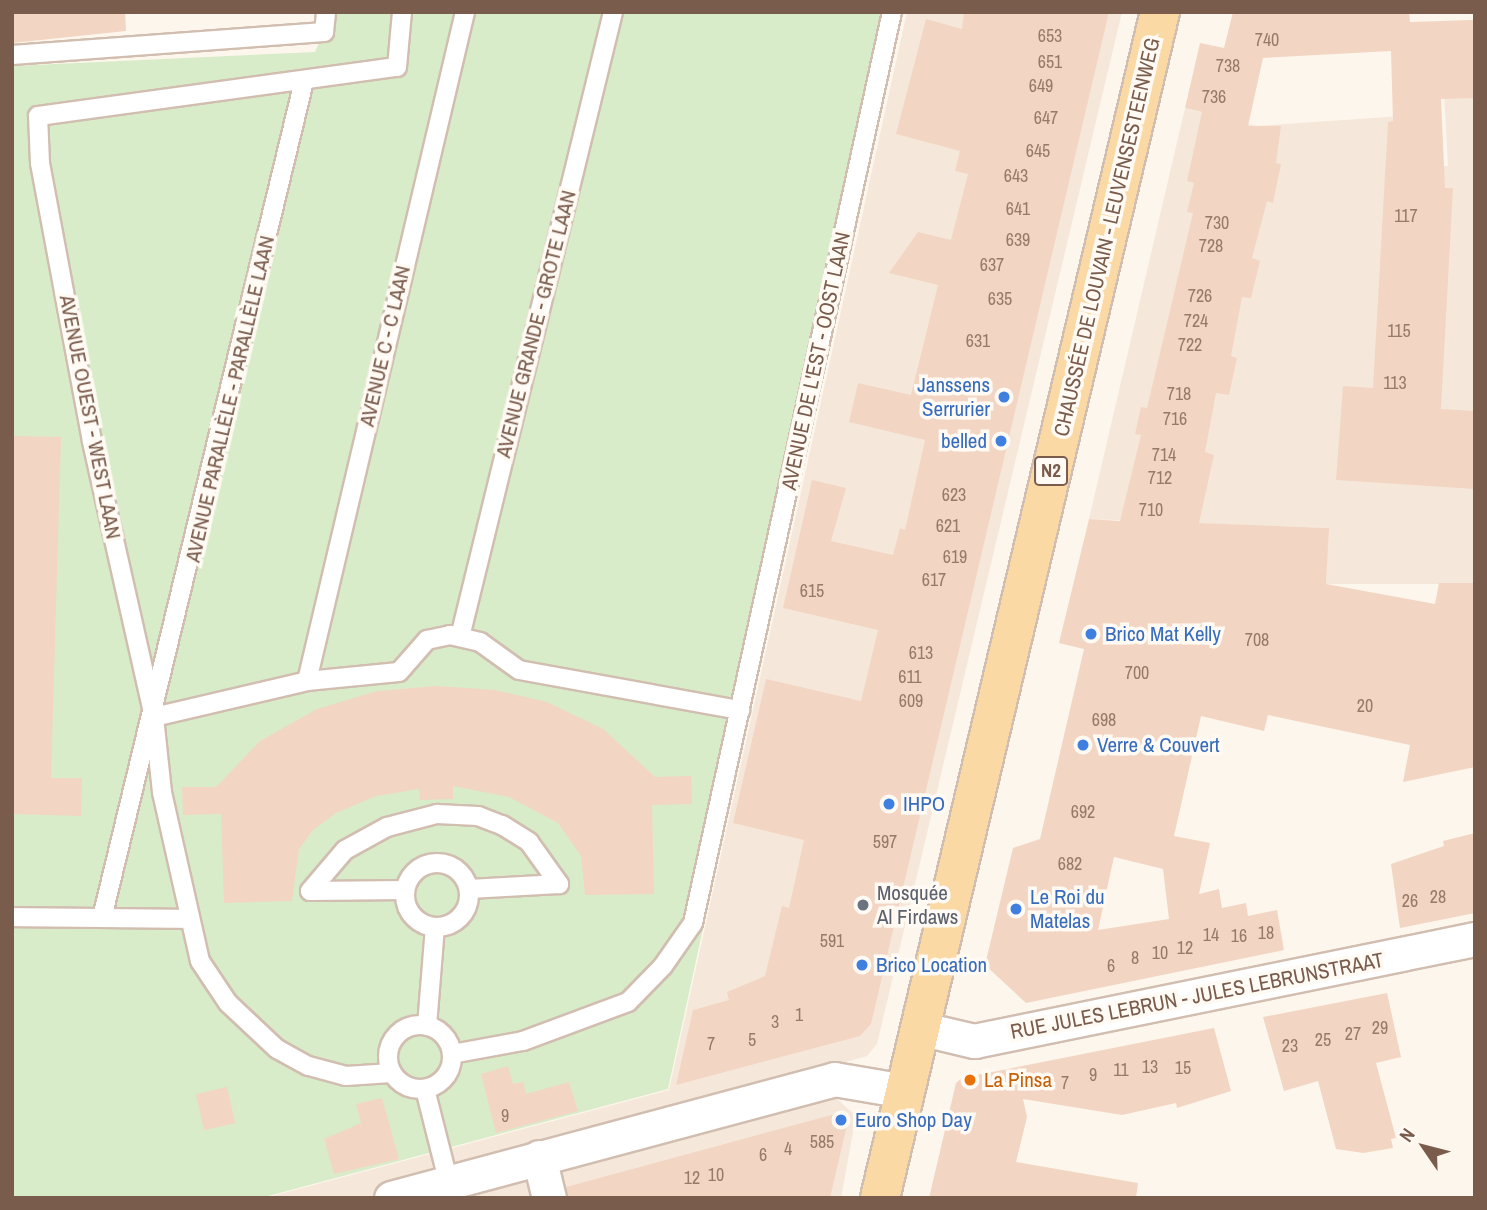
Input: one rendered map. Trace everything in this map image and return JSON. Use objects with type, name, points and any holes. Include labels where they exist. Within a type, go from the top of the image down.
[{"type":"main road","name":"CHAUSSÉE DE LOUVAIN - LEUVENSESTEENWEG","points":[[880,1198],[1160,12]]},
{"type":"street","name":"RUE JULES LEBRUN - JULES LEBRUNSTRAAT","points":[[919,1028],[974,1041],[1475,939]]},
{"type":"street","points":[[391,1198],[451,1191],[539,1157],[834,1079],[905,1091]]},
{"type":"street","points":[[539,1157],[549,1198]]},
{"type":"lane","points":[[12,55],[324,32],[326,12]]},
{"type":"lane","points":[[304,81],[397,67],[402,12]]},
{"type":"lane","name":"AVENUE C - C LAAN","points":[[307,681],[465,12]]},
{"type":"lane","name":"AVENUE GRANDE - GROTE LAAN","points":[[460,636],[613,12]]},
{"type":"lane","name":"AVENUE DE L'EST - OOST LAAN","points":[[452,1054],[523,1041],[628,1002],[663,966],[693,923],[892,12]]},
{"type":"lane","name":"AVENUE OUEST - WEST LAAN","points":[[154,717],[92,441],[40,163],[38,116],[304,81]]},
{"type":"lane","name":"AVENUE PARALLÈLE - PARALLÈLE LAAN","points":[[102,918],[154,717],[304,81]]},
{"type":"lane","points":[[391,1073],[346,1076],[308,1066],[256,1034],[228,1003],[200,961],[162,792],[154,717],[307,681],[399,672],[427,640],[460,636],[480,642],[520,670],[740,710]]},
{"type":"lane","points":[[405,890],[310,891],[345,850],[387,827],[437,814],[478,816],[502,825],[529,842],[559,884],[469,889]]},
{"type":"lane","points":[[436,863],[457,870],[469,889],[461,916],[435,927],[411,915],[405,890],[416,870],[436,863]]},
{"type":"lane","points":[[12,917],[191,919]]},
{"type":"lane","points":[[428,1026],[435,927]]},
{"type":"lane","points":[[415,1025],[428,1026],[444,1036],[452,1054],[442,1081],[425,1089],[405,1087],[391,1073],[388,1048],[394,1037],[415,1025]]},
{"type":"lane","points":[[425,1089],[451,1191]]},
{"type":"shaded area","points":[[907,12],[1122,12],[877,1044],[867,1056],[808,1073],[856,1116],[841,1198],[265,1198],[669,1090]]},
{"type":"shaded area","points":[[1475,20],[1475,584],[1326,584],[1328,528],[1089,519],[1185,108],[1257,126],[1417,115],[1421,166],[1448,166],[1440,21]]},
{"type":"green space","points":[[325,12],[903,12],[668,1089],[261,1198],[12,1198],[12,66],[315,52],[324,32]]},
{"type":"building","points":[[12,12],[125,12],[126,31],[12,43]]},
{"type":"building","points":[[964,12],[1109,12],[871,1024],[860,1036],[676,1085],[693,1010],[729,1000],[727,992],[765,976],[782,906],[789,908],[804,840],[733,823],[766,679],[861,701],[878,630],[783,608],[812,480],[846,488],[831,541],[893,555],[900,528],[905,530],[925,440],[849,422],[858,383],[911,395],[938,285],[889,273],[918,232],[951,240],[968,174],[955,171],[960,151],[896,134],[926,19],[962,29]]},
{"type":"building","points":[[1233,12],[1409,12],[1410,22],[1475,20],[1475,98],[1441,99],[1445,188],[1453,188],[1441,409],[1475,411],[1475,489],[1336,480],[1343,386],[1373,388],[1388,122],[1393,121],[1391,51],[1263,58],[1248,126],[1281,126],[1276,163],[1281,164],[1273,203],[1267,201],[1252,258],[1260,261],[1251,298],[1242,297],[1231,356],[1237,358],[1229,395],[1216,393],[1205,452],[1214,455],[1199,523],[1329,528],[1326,584],[1435,604],[1439,583],[1475,583],[1475,767],[1403,782],[1410,745],[1268,715],[1264,731],[1201,716],[1174,836],[1210,843],[1199,894],[1219,889],[1222,908],[1246,903],[1248,916],[1277,910],[1284,950],[1026,1003],[985,965],[1013,848],[1040,839],[1084,649],[1059,643],[1089,519],[1120,521],[1141,435],[1135,434],[1141,407],[1147,408],[1193,213],[1187,212],[1194,183],[1187,181],[1202,112],[1185,108],[1200,43],[1224,48]],"holes":[[[1114,857],[1163,869],[1169,919],[1098,930]]]},
{"type":"building","points":[[12,436],[61,437],[51,778],[82,778],[81,816],[12,814]]},
{"type":"building","points":[[437,686],[495,690],[547,702],[603,729],[655,777],[691,776],[692,804],[652,805],[654,894],[585,895],[581,856],[558,823],[509,797],[453,786],[453,799],[420,800],[419,789],[376,796],[336,813],[313,830],[299,849],[292,901],[224,903],[221,814],[183,815],[182,787],[216,787],[260,741],[317,709],[377,691]]},
{"type":"building","points":[[1475,833],[1475,913],[1400,928],[1391,864],[1444,846],[1443,841]]},
{"type":"building","points":[[1387,993],[1401,1057],[1376,1063],[1396,1138],[1391,1139],[1393,1148],[1363,1153],[1336,1149],[1318,1081],[1284,1091],[1263,1017]]},
{"type":"building","points":[[1214,1028],[1231,1091],[1177,1108],[1176,1103],[1122,1115],[1023,1099],[1027,1117],[1016,1162],[1138,1183],[1136,1198],[929,1198],[956,1083],[962,1078]]},
{"type":"building","points":[[508,1066],[513,1084],[523,1082],[526,1094],[569,1082],[578,1111],[496,1133],[481,1074]]},
{"type":"building","points":[[227,1087],[235,1123],[204,1130],[196,1094]]},
{"type":"building","points":[[382,1098],[399,1159],[334,1174],[324,1139],[361,1123],[356,1104]]},
{"type":"building","points":[[835,1114],[847,1125],[830,1198],[568,1198],[566,1187]]},
{"type":"place","name":"Janssens Serrurier","points":[[1004,397]]},
{"type":"place","name":"belled","points":[[1001,441]]},
{"type":"place","name":"Brico Mat Kelly","points":[[1091,634]]},
{"type":"place","name":"Verre & Couvert","points":[[1083,745]]},
{"type":"place","name":"IHPO","points":[[889,804]]},
{"type":"place","name":"Mosquée Al Firdaws","points":[[863,905]]},
{"type":"place","name":"Le Roi du Matelas","points":[[1016,909]]},
{"type":"place","name":"Brico Location","points":[[862,965]]},
{"type":"place","name":"La Pinsa","points":[[970,1080]]},
{"type":"place","name":"Euro Shop Day","points":[[841,1120]]}]
